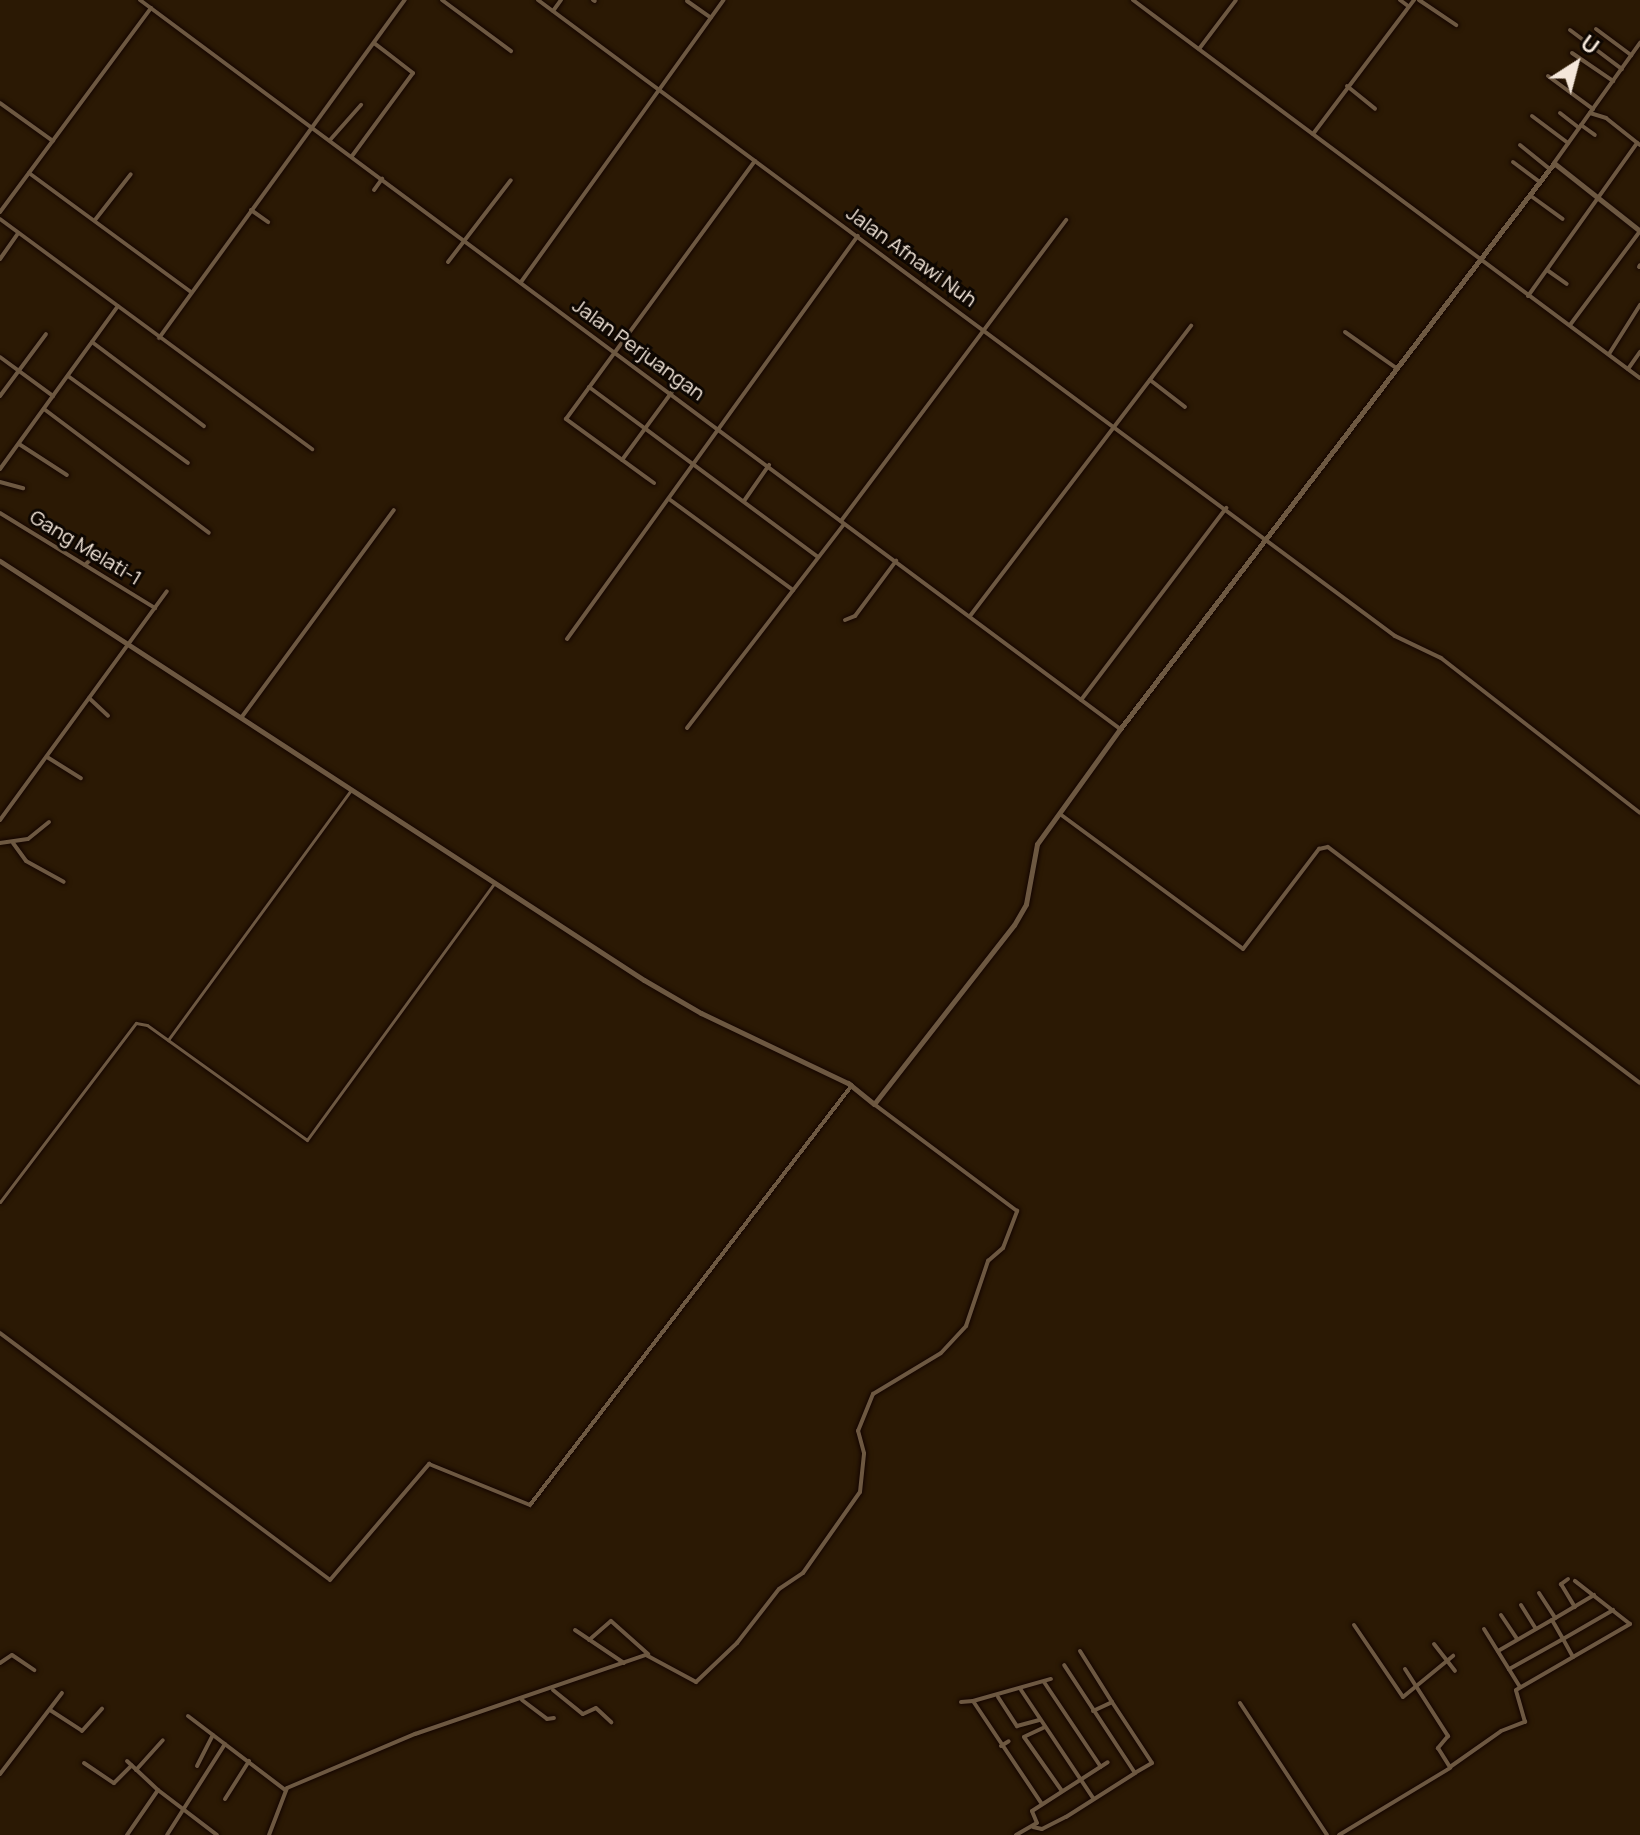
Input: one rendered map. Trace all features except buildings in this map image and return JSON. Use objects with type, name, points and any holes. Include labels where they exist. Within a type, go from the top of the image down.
[{"type":"street","name":"Jalan Perjuangan","points":[[140,0],[672,392],[1119,728]]},
{"type":"street","points":[[159,338],[405,0]]},
{"type":"street","points":[[442,0],[511,51]]},
{"type":"street","name":"Jalan Afnawi Nuh","points":[[538,0],[1268,537],[1405,643],[1444,660],[1640,813]]},
{"type":"street","points":[[553,11],[561,0]]},
{"type":"street","points":[[521,282],[724,0]]},
{"type":"street","points":[[1133,0],[1640,378]]},
{"type":"street","points":[[1199,49],[1236,0]]},
{"type":"street","points":[[1400,0],[1408,6]]},
{"type":"street","points":[[1313,134],[1408,6],[1416,0],[1456,25]]},
{"type":"street","points":[[687,1],[711,19]]},
{"type":"street","points":[[0,212],[151,8]]},
{"type":"street","points":[[1596,29],[1631,55]]},
{"type":"street","points":[[1570,30],[1622,69]]},
{"type":"street","points":[[351,156],[413,73],[374,43]]},
{"type":"street","points":[[874,1104],[1014,925],[1026,904],[1035,848],[1119,728],[1482,261],[1640,43]]},
{"type":"street","points":[[1572,53],[1613,81]]},
{"type":"street","points":[[1528,296],[1639,144],[1548,76]]},
{"type":"street","points":[[1347,86],[1375,109]]},
{"type":"street","points":[[0,103],[53,141]]},
{"type":"street","points":[[330,140],[361,105]]},
{"type":"street","points":[[1560,113],[1595,135]]},
{"type":"street","points":[[1532,116],[1568,143]]},
{"type":"street","points":[[1520,145],[1598,197],[1640,231],[1570,325]]},
{"type":"street","points":[[654,483],[566,419],[755,160]]},
{"type":"street","points":[[1513,162],[1541,183]]},
{"type":"street","points":[[29,173],[191,292]]},
{"type":"street","points":[[95,220],[131,174]]},
{"type":"street","points":[[374,190],[382,179]]},
{"type":"street","points":[[448,262],[511,180]]},
{"type":"street","points":[[1531,196],[1563,219]]},
{"type":"street","points":[[251,210],[268,222]]},
{"type":"street","points":[[0,219],[312,449]]},
{"type":"street","points":[[687,728],[818,557],[983,328],[1066,220]]},
{"type":"street","points":[[0,259],[18,233]]},
{"type":"street","points":[[567,639],[858,236]]},
{"type":"street","points":[[1547,270],[1567,284]]},
{"type":"street","points":[[1609,354],[1640,305]]},
{"type":"street","points":[[0,469],[118,306]]},
{"type":"street","points":[[970,616],[1191,326]]},
{"type":"street","points":[[1345,332],[1398,370]]},
{"type":"street","points":[[0,396],[46,334]]},
{"type":"street","points":[[92,342],[204,426]]},
{"type":"street","points":[[1628,369],[1640,352]]},
{"type":"street","points":[[0,357],[53,396]]},
{"type":"street","points":[[68,376],[188,463]]},
{"type":"street","points":[[1150,380],[1185,407]]},
{"type":"street","points":[[589,387],[818,557]]},
{"type":"street","points":[[622,460],[672,392]]},
{"type":"street","points":[[44,409],[209,533]]},
{"type":"street","points":[[19,444],[67,475]]},
{"type":"street","points":[[744,501],[769,465]]},
{"type":"street","points":[[0,482],[23,488]]},
{"type":"street","points":[[669,498],[793,590]]},
{"type":"street","points":[[1081,700],[1226,508]]},
{"type":"street","points":[[241,718],[394,510]]},
{"type":"street","name":"Gang Melati-1","points":[[0,513],[155,608]]},
{"type":"street","points":[[85,565],[98,552]]},
{"type":"street","points":[[0,561],[682,1003],[852,1085],[1016,1209],[1005,1245],[988,1261],[963,1330],[943,1351],[873,1394],[858,1431],[864,1453],[857,1498],[803,1573],[779,1589],[737,1643],[696,1682],[650,1656],[611,1621],[589,1640]]},
{"type":"street","points":[[845,620],[855,616],[896,561]]},
{"type":"street","points":[[0,820],[167,591]]},
{"type":"street","points":[[89,698],[108,716]]},
{"type":"street","points":[[47,757],[81,778]]},
{"type":"street","points":[[168,1040],[351,790]]},
{"type":"street","points":[[1060,814],[1243,949],[1319,849],[1328,847],[1640,1083]]},
{"type":"street","points":[[0,843],[13,843],[36,834],[49,822]]},
{"type":"street","points":[[13,843],[26,861],[64,882]]},
{"type":"street","points":[[0,1202],[134,1024],[145,1024],[306,1141],[494,884]]},
{"type":"street","points":[[0,1333],[330,1580],[429,1464],[530,1505],[852,1085]]},
{"type":"street","points":[[1568,1579],[1561,1584],[1575,1607]]},
{"type":"street","points":[[1339,1835],[1450,1767],[1501,1731],[1525,1722],[1515,1694],[1520,1687],[1630,1626],[1575,1581]]},
{"type":"street","points":[[1539,1593],[1573,1657]]},
{"type":"street","points":[[1498,1651],[1594,1595]]},
{"type":"street","points":[[1521,1605],[1536,1629]]},
{"type":"street","points":[[1509,1669],[1613,1610]]},
{"type":"street","points":[[1501,1615],[1517,1639]]},
{"type":"street","points":[[1354,1625],[1403,1697],[1418,1688],[1453,1656]]},
{"type":"street","points":[[1484,1629],[1520,1687]]},
{"type":"street","points":[[575,1630],[624,1663]]},
{"type":"street","points":[[1434,1644],[1455,1671]]},
{"type":"street","points":[[1033,1827],[1042,1829],[1152,1763],[1080,1651]]},
{"type":"street","points":[[0,1663],[12,1655],[34,1670]]},
{"type":"street","points":[[269,1835],[285,1790],[415,1734],[650,1656]]},
{"type":"street","points":[[1064,1665],[1135,1773]]},
{"type":"street","points":[[1405,1669],[1448,1736],[1438,1748],[1450,1767]]},
{"type":"street","points":[[961,1702],[998,1697],[1051,1679]]},
{"type":"street","points":[[1044,1682],[1101,1767]]},
{"type":"street","points":[[553,1690],[583,1714],[596,1708],[611,1722]]},
{"type":"street","points":[[1021,1690],[1093,1798]]},
{"type":"street","points":[[1,1769],[62,1693]]},
{"type":"street","points":[[998,1697],[1017,1726],[1040,1720]]},
{"type":"street","points":[[522,1700],[547,1719],[554,1718]]},
{"type":"street","points":[[973,1701],[1042,1804]]},
{"type":"street","points":[[1093,1711],[1112,1702]]},
{"type":"street","points":[[1240,1703],[1327,1835]]},
{"type":"street","points":[[50,1710],[82,1731],[102,1709]]},
{"type":"street","points":[[188,1716],[285,1790]]},
{"type":"street","points":[[1016,1738],[1045,1727]]},
{"type":"street","points":[[197,1766],[213,1735]]},
{"type":"street","points":[[1024,1737],[1062,1791]]},
{"type":"street","points":[[136,1770],[163,1740]]},
{"type":"street","points":[[1001,1746],[1009,1741]]},
{"type":"street","points":[[167,1835],[225,1744]]},
{"type":"street","points":[[225,1799],[249,1761]]},
{"type":"street","points":[[1016,1835],[1037,1823],[1032,1811],[1108,1762]]},
{"type":"street","points":[[84,1763],[114,1783],[129,1763],[184,1812],[217,1835]]},
{"type":"street","points":[[127,1835],[158,1790]]}]
